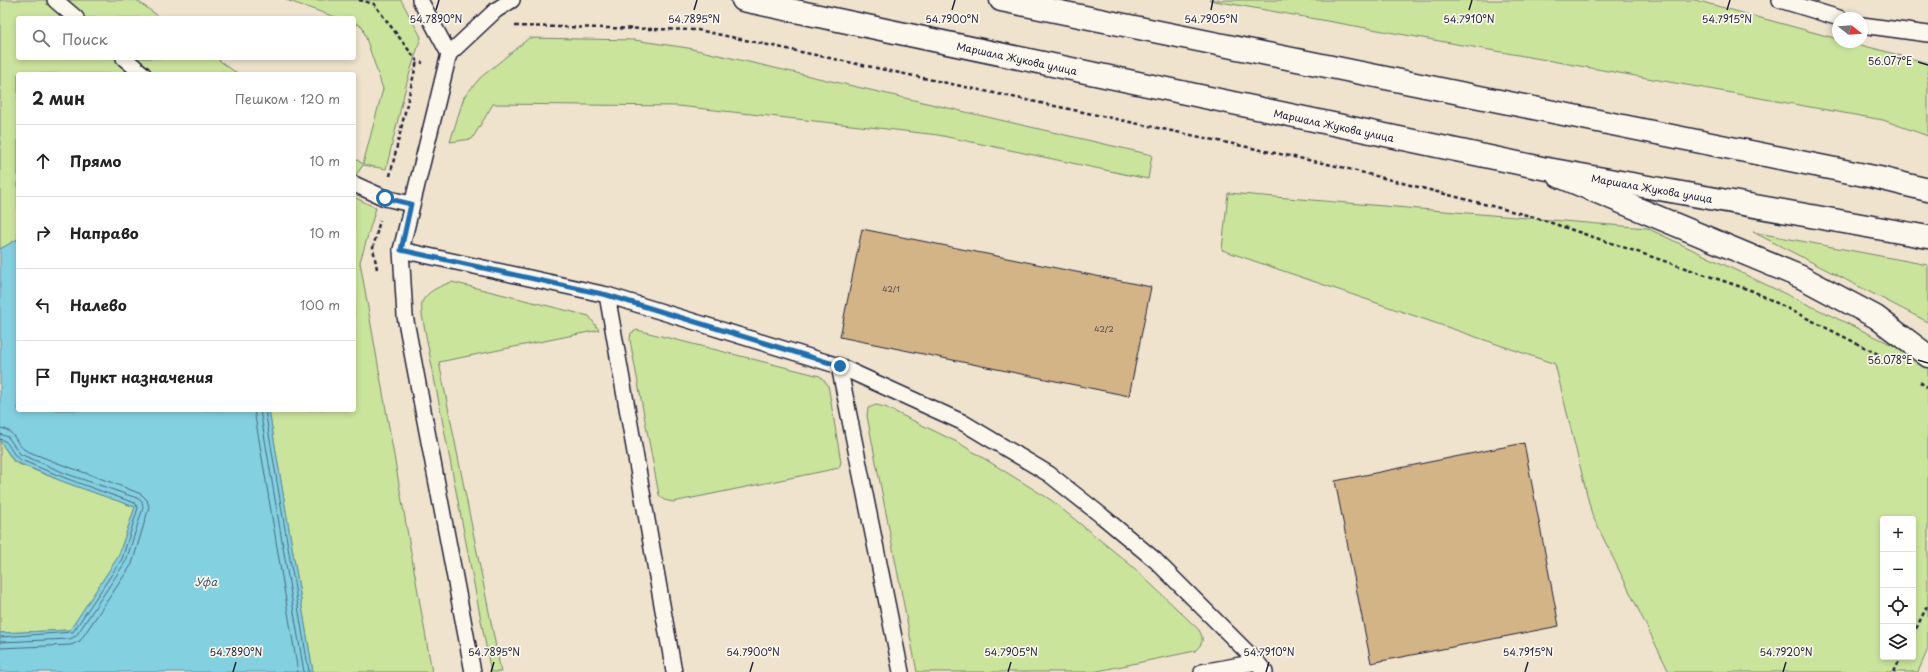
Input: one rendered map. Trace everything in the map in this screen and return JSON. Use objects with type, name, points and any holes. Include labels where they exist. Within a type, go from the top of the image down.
[{"type":"main road","name":"Маршала Жукова улица","points":[[743,0],[1542,168],[1928,237]]},
{"type":"main road","points":[[1001,0],[1879,178],[1928,190]]},
{"type":"main road","points":[[1542,168],[1801,277],[1876,317],[1928,356]]},
{"type":"lane","points":[[54,0],[74,16]]},
{"type":"lane","points":[[420,0],[449,54]]},
{"type":"lane","points":[[473,672],[405,316],[401,250],[411,204],[449,54],[496,10],[512,0]]},
{"type":"lane","points":[[1780,0],[1832,16]]},
{"type":"lane","points":[[1868,26],[1928,34]]},
{"type":"lane","points":[[126,60],[141,72]]},
{"type":"lane","points":[[356,185],[385,198],[411,204]]},
{"type":"lane","points":[[401,250],[607,295],[840,366],[962,422],[1049,474],[1155,560],[1261,667]]},
{"type":"lane","points":[[607,295],[674,672]]},
{"type":"lane","points":[[840,366],[901,672]]},
{"type":"lane","points":[[1202,672],[1261,667]]},
{"type":"path","points":[[359,0],[374,4],[417,62]]},
{"type":"path","points":[[513,26],[698,30],[1341,167],[1534,216],[1753,291],[1882,356]]},
{"type":"path","points":[[1915,378],[1928,388]]},
{"type":"path","points":[[1916,628],[1928,604]]},
{"type":"path","points":[[1894,672],[1900,660]]},
{"type":"green space","points":[[0,0],[136,0],[158,16],[16,16],[16,60],[219,60],[235,72],[16,72],[16,240],[0,249]]},
{"type":"green space","points":[[286,0],[401,0],[421,37],[407,82],[386,169],[363,165],[356,175],[356,159],[363,164],[383,89],[362,26],[356,24],[356,16],[332,16]]},
{"type":"green space","points":[[1209,0],[1695,0],[1832,37],[1832,48],[1868,47],[1928,63],[1928,136],[1883,120]]},
{"type":"green space","points":[[529,38],[634,40],[688,48],[1152,155],[1148,179],[938,135],[678,106],[493,104],[472,139],[450,142],[464,97],[480,78]]},
{"type":"green space","points":[[1228,193],[1647,228],[1922,359],[1928,365],[1928,649],[1918,672],[1669,672],[1592,515],[1555,364],[1222,250]]},
{"type":"green space","points":[[356,198],[376,208],[360,262],[432,672],[313,672],[269,412],[356,412]]},
{"type":"green space","points":[[1753,232],[1928,265],[1928,322]]},
{"type":"green space","points":[[452,282],[589,316],[599,330],[439,362],[501,672],[491,672],[422,315],[422,302],[424,298],[439,287]]},
{"type":"green space","points":[[637,330],[820,376],[828,385],[841,462],[839,468],[673,502],[664,500],[659,495],[630,340],[631,333]]},
{"type":"green space","points":[[876,405],[885,407],[959,443],[1051,500],[1133,567],[1199,630],[1202,637],[1202,642],[1195,651],[1093,672],[917,672],[867,416],[868,408]]},
{"type":"green space","points":[[0,441],[14,462],[64,482],[135,507],[118,557],[70,630],[0,633]]},
{"type":"water","name":"Уфа","points":[[16,240],[16,412],[269,412],[313,672],[0,672],[0,633],[70,630],[118,557],[135,507],[64,482],[14,461],[0,441],[0,249]]},
{"type":"building","points":[[862,229],[1151,287],[1129,396],[840,337]]},
{"type":"building","points":[[1524,443],[1559,626],[1371,663],[1335,481]]},
{"type":"route","points":[[385,198],[411,204],[401,250],[607,295],[840,366]]}]
